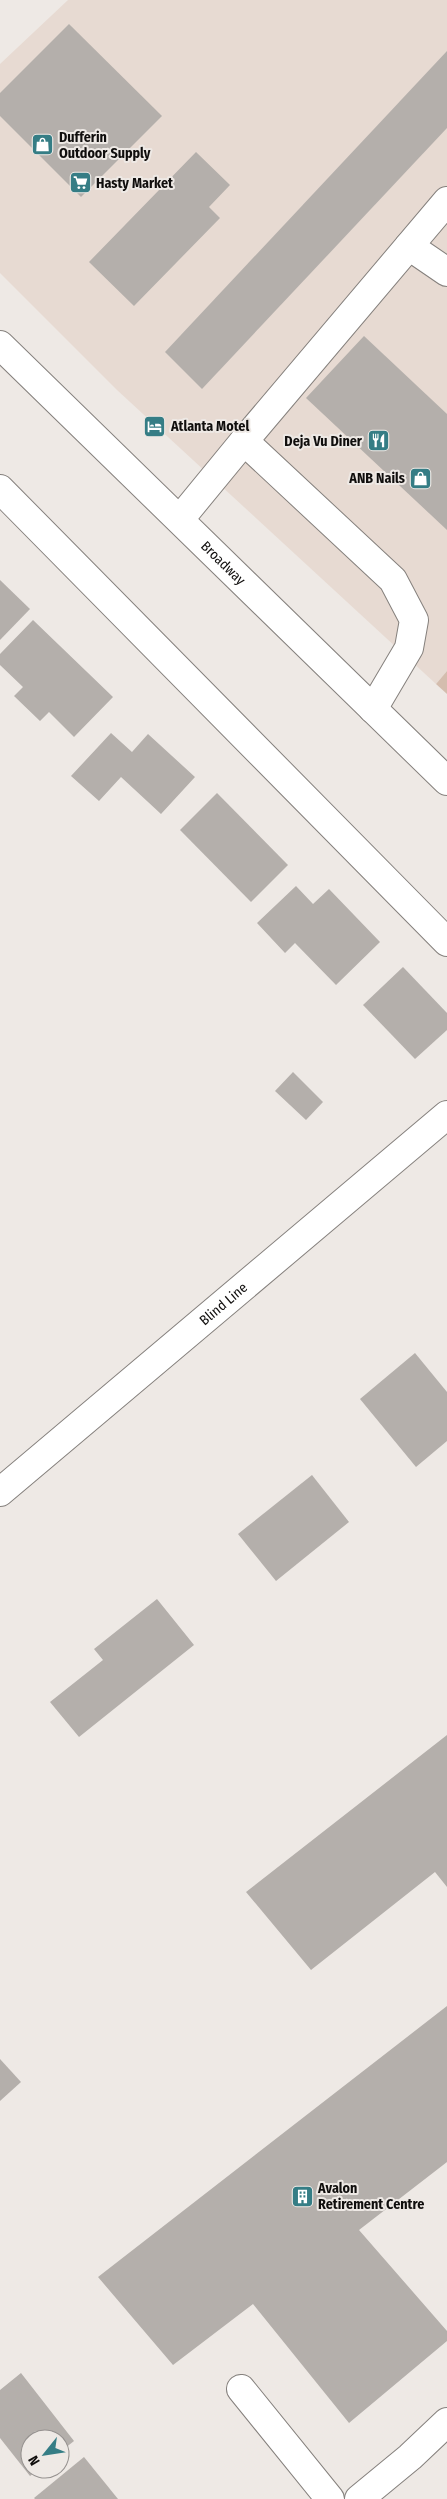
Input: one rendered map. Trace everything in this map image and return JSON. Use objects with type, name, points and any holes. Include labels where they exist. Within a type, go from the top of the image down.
[{"type":"street","points":[[180,520],[244,441],[447,201]]},
{"type":"street","points":[[409,246],[447,272]]},
{"type":"street","name":"Broadway","points":[[0,345],[447,780]]},
{"type":"street","points":[[244,441],[393,580],[414,620],[409,648],[373,709]]},
{"type":"street","points":[[0,489],[447,942]]},
{"type":"street","name":"Blind Line","points":[[0,1492],[447,1115]]},
{"type":"street","points":[[241,2389],[330,2499]]},
{"type":"street","points":[[359,2499],[410,2457],[447,2422]]},
{"type":"shaded area","points":[[68,0],[447,0],[447,671],[436,684],[117,390],[0,273],[0,64]]},
{"type":"shaded area","points":[[447,671],[447,694],[436,684]]},
{"type":"building","points":[[69,24],[162,116],[81,197],[0,116],[0,93]]},
{"type":"building","points":[[447,51],[447,128],[202,389],[165,352]]},
{"type":"building","points":[[196,152],[230,185],[209,207],[220,218],[134,306],[89,262]]},
{"type":"building","points":[[364,336],[447,414],[447,530],[306,398]]},
{"type":"building","points":[[0,580],[30,609],[0,640]]},
{"type":"building","points":[[33,620],[113,697],[74,737],[49,712],[40,721],[14,696],[23,687],[0,665],[0,654]]},
{"type":"building","points":[[111,733],[132,752],[148,734],[195,777],[161,814],[121,777],[99,801],[71,776]]},
{"type":"building","points":[[217,793],[288,865],[251,902],[180,830]]},
{"type":"building","points":[[296,886],[313,904],[329,889],[380,942],[336,985],[295,943],[285,953],[257,923]]},
{"type":"building","points":[[403,967],[447,1013],[447,1030],[415,1059],[363,1005]]},
{"type":"building","points":[[293,1072],[323,1102],[306,1120],[275,1091]]},
{"type":"building","points":[[415,1353],[447,1392],[447,1441],[416,1467],[360,1399]]},
{"type":"building","points":[[312,1475],[349,1522],[276,1581],[238,1534]]},
{"type":"building","points":[[157,1599],[194,1645],[79,1737],[50,1702],[103,1660],[94,1649]]},
{"type":"building","points":[[447,1735],[447,1887],[435,1872],[311,1970],[246,1892]]},
{"type":"building","name":"Avalon Retirement Centre","points":[[447,2006],[447,2162],[359,2230],[447,2331],[447,2341],[349,2423],[253,2304],[173,2365],[98,2277]]},
{"type":"building","points":[[0,2059],[21,2082],[0,2101]]},
{"type":"building","points":[[21,2373],[65,2429],[20,2429],[20,2463],[0,2438],[0,2390]]},
{"type":"building","points":[[70,2436],[74,2441],[70,2444]]},
{"type":"building","points":[[84,2457],[118,2499],[34,2498],[57,2479],[70,2479],[70,2468]]},
{"type":"place","name":"Dufferin Outdoor Supply","points":[[43,145]]},
{"type":"place","name":"Hasty Market","points":[[80,183]]},
{"type":"place","name":"Atlanta Motel","points":[[155,426]]},
{"type":"place","name":"Deja Vu Diner","points":[[378,441]]},
{"type":"place","name":"ANB Nails","points":[[421,478]]},
{"type":"place","name":"Avalon Retirement Centre","points":[[302,2196]]}]
